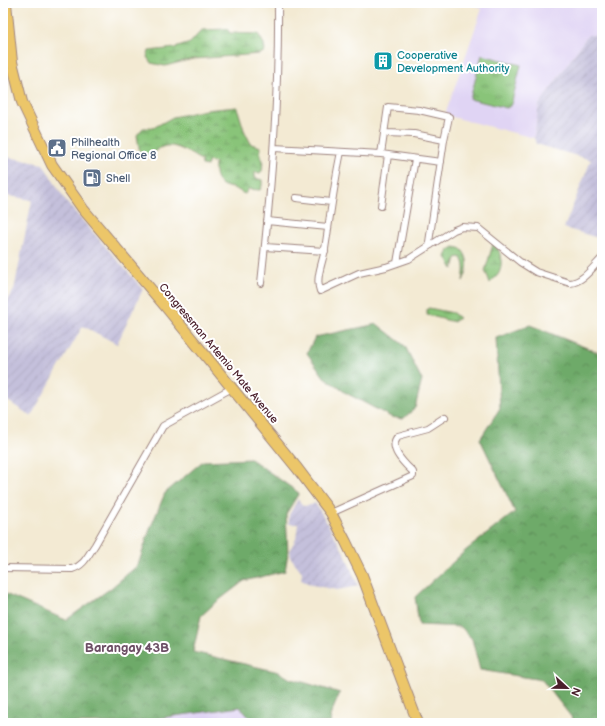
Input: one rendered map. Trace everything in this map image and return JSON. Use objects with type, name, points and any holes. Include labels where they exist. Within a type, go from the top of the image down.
[{"type":"main road","name":"Congressman Artemio Mate Avenue","points":[[6,3],[6,32],[22,102],[36,134],[58,175],[83,209],[232,388],[297,468],[331,513],[362,575],[418,723]]},
{"type":"street","points":[[261,283],[274,148],[278,57],[278,3]]},
{"type":"street","points":[[381,154],[388,107],[419,110],[450,117],[444,140],[429,242],[431,244]]},
{"type":"street","points":[[385,133],[432,136],[444,140]]},
{"type":"street","points":[[274,148],[381,154],[441,162]]},
{"type":"street","points":[[341,152],[331,202],[325,251],[318,285],[320,291],[359,273],[386,268],[413,256],[454,230],[462,227],[475,227],[520,262],[536,272],[570,283],[580,280],[602,258]]},
{"type":"street","points":[[381,206],[388,155]]},
{"type":"street","points":[[397,263],[415,159]]},
{"type":"street","points":[[296,198],[331,202]]},
{"type":"street","points":[[267,221],[328,227]]},
{"type":"street","points":[[265,247],[325,251]]},
{"type":"street","points":[[3,568],[72,570],[79,568],[95,545],[163,426],[232,388]]},
{"type":"street","points":[[331,513],[413,476],[414,473],[397,454],[395,443],[396,439],[398,436],[428,428],[445,418]]},
{"type":"shaded area","points":[[470,3],[599,3],[602,9],[602,36],[588,35],[539,105],[534,138],[445,115],[482,9]]},
{"type":"shaded area","points":[[588,35],[602,36],[602,239],[564,228],[591,160],[536,144],[534,138],[539,105]]},
{"type":"shaded area","points":[[3,156],[43,164],[67,203],[143,289],[117,344],[83,326],[31,416],[3,398],[3,309],[14,290],[32,200],[3,195]]},
{"type":"shaded area","points":[[298,499],[303,506],[315,503],[345,554],[358,586],[337,590],[312,585],[301,580],[302,572],[291,558],[290,549],[296,539],[298,524],[289,524],[289,515]]},
{"type":"shaded area","points":[[240,707],[254,723],[123,723]]},
{"type":"green space","points":[[227,29],[230,33],[258,34],[264,44],[265,51],[260,54],[193,59],[165,66],[151,63],[147,57],[149,51],[175,48],[190,43],[202,30]]},
{"type":"green space","points":[[482,55],[521,65],[511,105],[507,108],[470,99]]},
{"type":"green space","points":[[237,107],[244,130],[251,144],[261,147],[260,156],[263,160],[262,171],[260,173],[255,172],[255,178],[262,180],[260,190],[248,189],[245,194],[235,189],[223,186],[216,177],[215,163],[209,161],[207,166],[202,165],[201,160],[176,147],[164,146],[152,155],[140,153],[137,135],[143,128],[153,128],[173,117],[205,110]]},
{"type":"green space","points":[[494,241],[500,253],[501,268],[497,276],[490,283],[485,271]]},
{"type":"green space","points":[[454,247],[460,248],[466,255],[468,263],[463,281],[464,268],[462,259],[460,257],[456,258],[453,269],[446,257],[449,250]]},
{"type":"green space","points":[[429,308],[453,313],[459,318],[454,322],[427,315],[427,309]]},
{"type":"green space","points":[[377,324],[405,346],[422,380],[415,408],[403,419],[391,417],[346,393],[324,377],[307,353],[315,337]]},
{"type":"green space","points":[[530,325],[602,354],[602,723],[576,723],[542,680],[480,670],[472,639],[461,627],[419,625],[415,597],[465,551],[515,512],[480,439],[500,408],[496,338]]},
{"type":"green space","points":[[251,459],[299,493],[286,514],[288,553],[285,571],[244,581],[214,604],[201,616],[193,652],[279,672],[289,678],[340,693],[330,716],[331,723],[254,723],[240,707],[123,723],[3,723],[3,593],[66,620],[111,588],[138,565],[150,529],[165,493],[203,461]]},
{"type":"place","name":"Cooperative Development Authority","points":[[383,61]]},
{"type":"place","name":"Philhealth Regional Office 8","points":[[57,148]]},
{"type":"place","name":"Shell","points":[[92,178]]},
{"type":"district","name":"Barangay 43B","points":[[127,647]]}]
